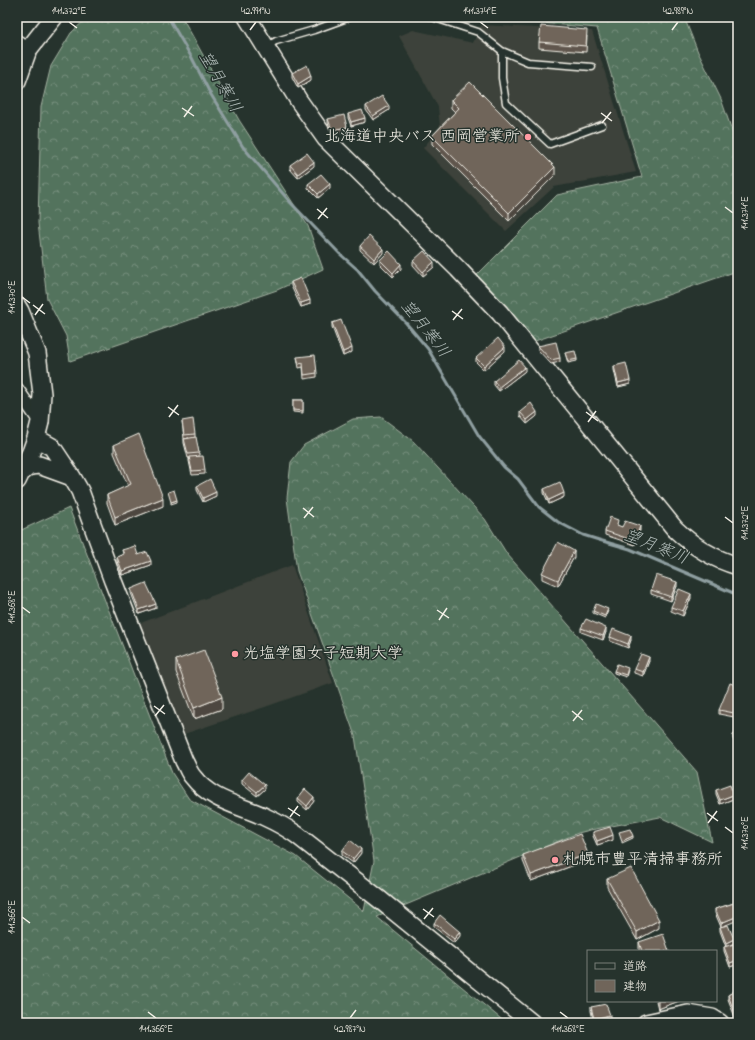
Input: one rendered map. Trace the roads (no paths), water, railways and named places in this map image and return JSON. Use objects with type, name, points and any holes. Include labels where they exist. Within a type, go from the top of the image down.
[{"type":"street","points":[[17,81],[23,46],[54,17]]},
{"type":"street","points":[[247,17],[299,101],[326,139],[458,269],[500,313],[675,528],[688,541],[708,554],[738,566]]},
{"type":"street","points":[[17,306],[37,353],[42,394],[40,422],[36,438],[20,476]]},
{"type":"street","points":[[17,389],[40,422]]},
{"type":"street","points":[[36,438],[52,447],[80,491],[113,581],[184,761],[193,777],[210,794],[221,800],[264,816],[286,827],[379,899],[532,1023]]},
{"type":"street","points":[[20,476],[30,466],[39,465],[72,477]]},
{"type":"street","points":[[646,1023],[688,1014],[712,1018],[720,1023]]},
{"type":"lane","points":[[266,47],[276,40],[314,30],[350,17]]},
{"type":"lane","points":[[432,17],[478,32],[502,51],[528,62],[592,67]]},
{"type":"lane","points":[[502,51],[502,78],[506,104],[550,144],[602,125]]},
{"type":"waterway","name":"望月寒川","points":[[168,17],[210,93],[243,147],[291,203],[340,254],[358,270],[375,291],[406,323],[428,349],[479,436],[504,467],[518,479],[539,507],[558,522],[583,535],[630,549],[738,595]]},
{"type":"place","name":"北海道中央バス 西岡営業所","points":[[528,137]]},
{"type":"place","name":"光塩学園女子短期大学","points":[[235,654]]},
{"type":"place","name":"札幌市豊平清掃事務所","points":[[555,860]]}]
